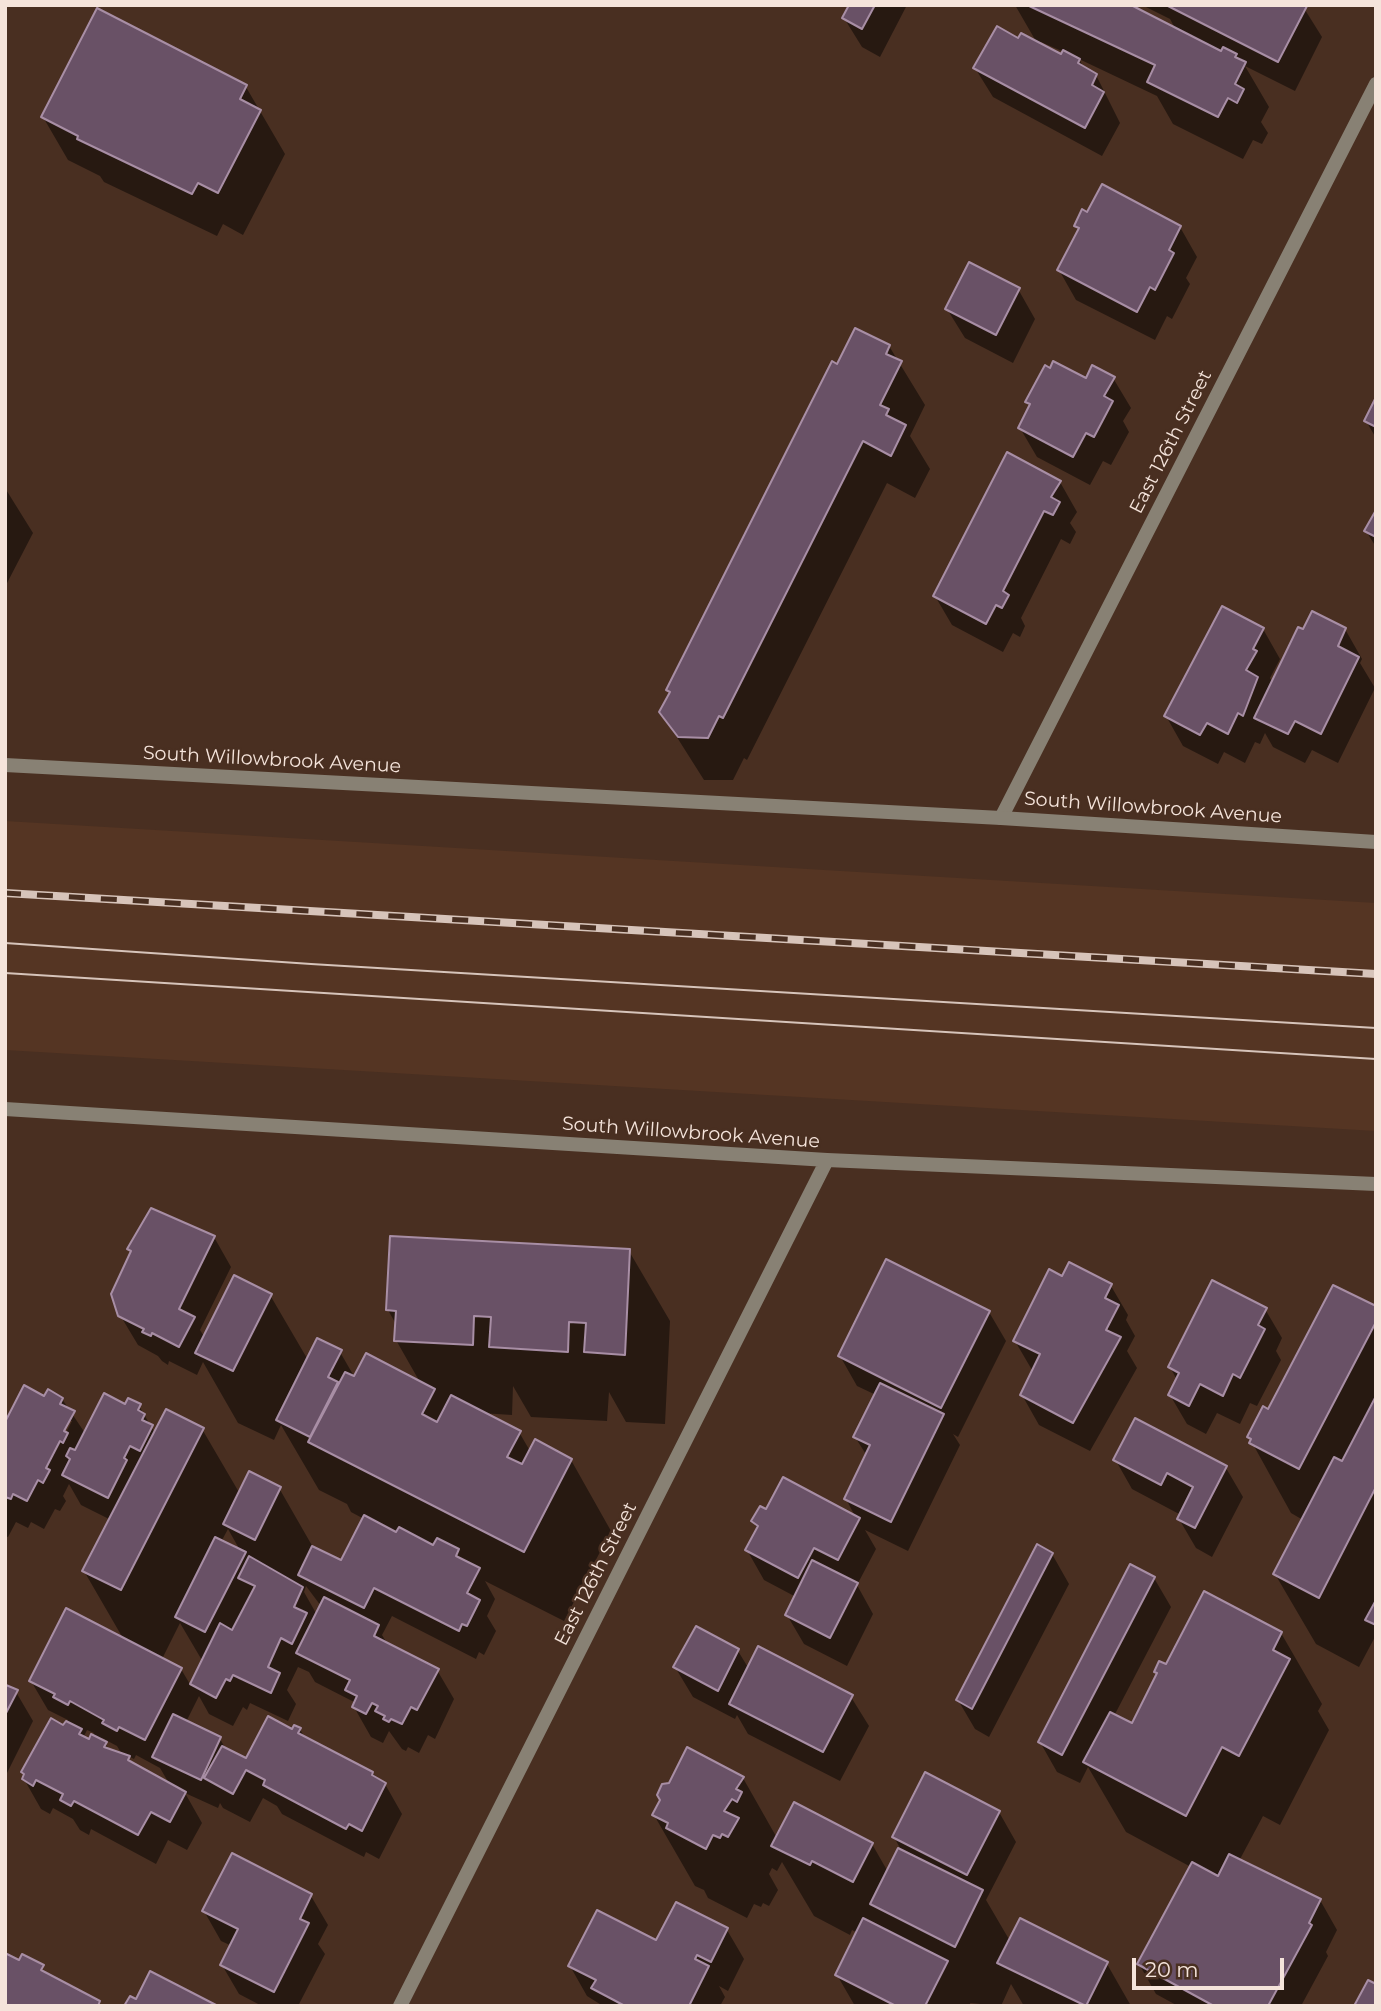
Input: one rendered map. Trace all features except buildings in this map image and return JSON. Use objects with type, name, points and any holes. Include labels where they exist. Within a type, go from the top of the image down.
[{"type":"street","name":"East 126th Street","points":[[1001,818],[1376,84]]},
{"type":"street","name":"South Willowbrook Avenue","points":[[5,765],[1001,818],[1376,842]]},
{"type":"street","name":"South Willowbrook Avenue","points":[[5,1109],[827,1160],[1376,1184]]},
{"type":"street","name":"East 126th Street","points":[[400,2006],[827,1160]]},
{"type":"shaded area","points":[[5,821],[1376,903],[1376,1131],[5,1050]]},
{"type":"tram line","points":[[5,943],[1376,1028]]},
{"type":"tram line","points":[[5,973],[1376,1059]]},
{"type":"railway","points":[[5,893],[1376,974]]}]
